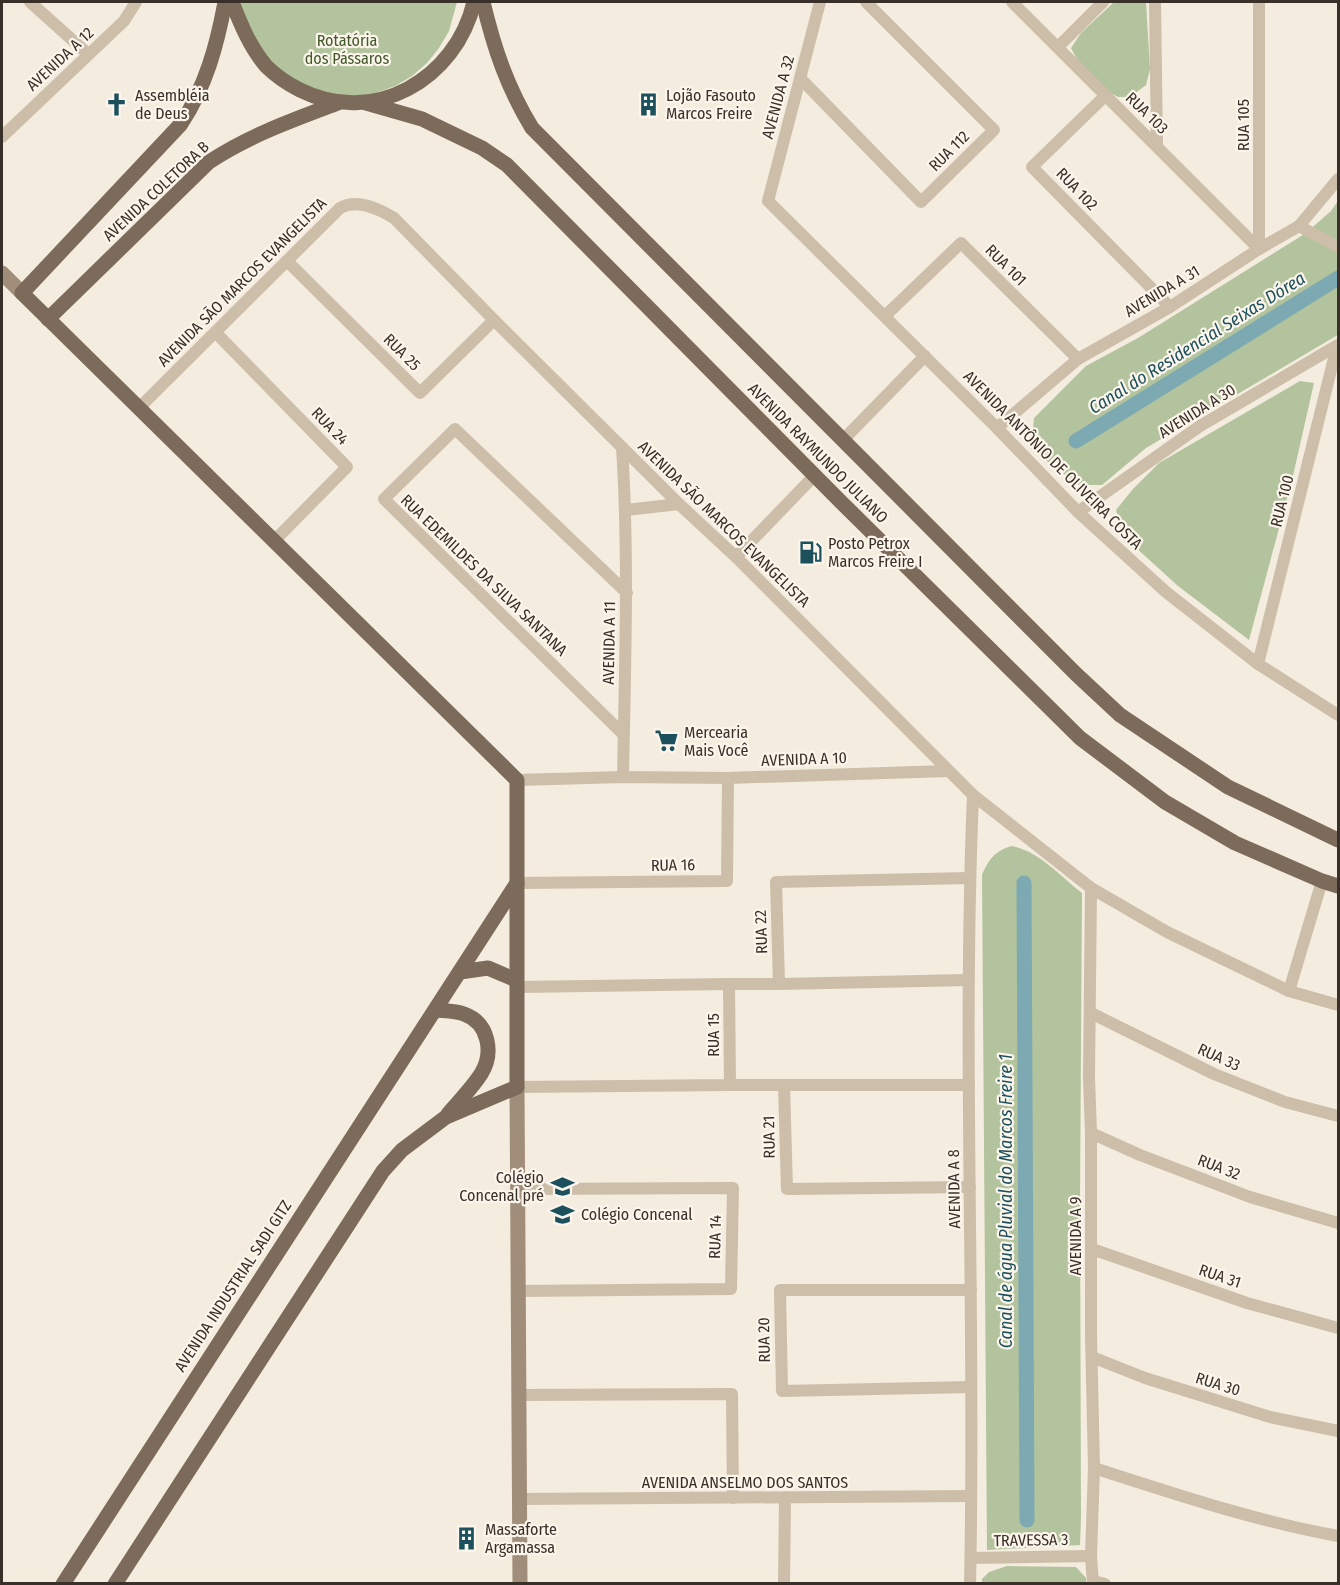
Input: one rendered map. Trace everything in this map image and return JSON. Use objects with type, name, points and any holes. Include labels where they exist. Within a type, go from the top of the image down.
[{"type":"main road","name":"AVENIDA COLETORA B","points":[[22,293],[181,124],[196,102],[218,43],[225,2]]},
{"type":"main road","points":[[232,2],[251,46],[268,68],[288,84],[312,96],[338,103],[366,103],[403,93],[436,71],[459,39],[474,2]]},
{"type":"main road","name":"AVENIDA RAYMUNDO JULIANO","points":[[483,2],[506,79],[531,128],[844,439],[964,563],[1120,715],[1228,787],[1338,840]]},
{"type":"main road","name":"AVENIDA COLETORA B","points":[[48,319],[209,162],[261,132],[338,103]]},
{"type":"main road","name":"AVENIDA RAYMUNDO JULIANO","points":[[366,103],[422,119],[472,143],[507,165],[1080,738],[1165,802],[1235,843],[1338,886]]},
{"type":"main road","points":[[22,293],[517,780],[517,1087],[446,1117],[402,1150],[384,1171],[115,1584]]},
{"type":"main road","name":"AVENIDA INDUSTRIAL SADI GITZ","points":[[63,1584],[517,883]]},
{"type":"main road","points":[[460,972],[488,968],[517,984]]},
{"type":"main road","points":[[436,1010],[467,1015],[475,1020],[487,1036],[489,1049],[481,1073],[446,1117]]},
{"type":"street","points":[[30,2],[88,54]]},
{"type":"street","name":"AVENIDA A 12","points":[[4,130],[124,21],[136,2]]},
{"type":"street","points":[[806,2],[819,7]]},
{"type":"street","name":"RUA 112","points":[[801,79],[921,202],[994,130],[866,2]]},
{"type":"street","name":"RUA 103","points":[[1012,2],[1259,249]]},
{"type":"street","points":[[1058,47],[1103,2]]},
{"type":"street","points":[[1155,2],[1157,145]]},
{"type":"street","name":"RUA 105","points":[[1259,2],[1259,249]]},
{"type":"street","name":"AVENIDA A 32","points":[[768,201],[819,7]]},
{"type":"street","name":"RUA 102","points":[[1106,96],[1032,166],[1170,307]]},
{"type":"street","name":"AVENIDA A 31","points":[[997,428],[1078,359],[1170,307],[1299,226],[1338,178]]},
{"type":"street","name":"AVENIDA ANTÔNIO DE OLIVEIRA COSTA","points":[[768,201],[997,428],[1078,512],[1166,592],[1258,664],[1338,715]]},
{"type":"street","name":"AVENIDA SÃO MARCOS EVANGELISTA","points":[[139,408],[344,205],[357,204],[379,210],[394,218],[973,795],[1091,888],[1167,932],[1289,991],[1338,1005]]},
{"type":"street","points":[[1299,226],[1338,247]]},
{"type":"street","name":"RUA 101","points":[[885,316],[961,243],[1078,359]]},
{"type":"street","name":"RUA 25","points":[[287,261],[420,393],[494,320]]},
{"type":"street","points":[[2,273],[22,293]]},
{"type":"street","name":"RUA 24","points":[[216,333],[347,467],[274,542]]},
{"type":"street","name":"AVENIDA A 30","points":[[1078,512],[1200,426],[1338,346]]},
{"type":"street","name":"RUA 100","points":[[1258,664],[1338,346]]},
{"type":"street","points":[[844,439],[925,357]]},
{"type":"street","name":"RUA EDEMILDES DA SILVA SANTANA","points":[[624,735],[384,500],[455,429],[627,593]]},
{"type":"street","name":"AVENIDA A 11","points":[[622,447],[626,510],[627,593],[623,777]]},
{"type":"street","points":[[736,557],[815,475]]},
{"type":"street","points":[[626,510],[679,504]]},
{"type":"street","name":"AVENIDA A 10","points":[[517,780],[623,777],[728,778],[948,771]]},
{"type":"street","name":"RUA 16","points":[[517,883],[727,881],[728,778]]},
{"type":"street","name":"AVENIDA A 8","points":[[970,1584],[971,1290],[968,980],[973,795]]},
{"type":"street","name":"RUA 22","points":[[779,984],[776,882],[970,878]]},
{"type":"street","points":[[1289,991],[1322,881]]},
{"type":"street","name":"AVENIDA A 9","points":[[1091,888],[1089,1077],[1094,1468],[1091,1556],[1097,1583]]},
{"type":"street","points":[[517,984],[779,984],[968,980]]},
{"type":"street","name":"RUA 15","points":[[729,984],[730,1084]]},
{"type":"street","name":"RUA 33","points":[[1091,1013],[1214,1074],[1285,1102],[1338,1116]]},
{"type":"street","points":[[520,1584],[517,1087],[730,1084],[969,1085]]},
{"type":"street","name":"RUA 21","points":[[784,1084],[787,1189],[970,1187]]},
{"type":"street","name":"RUA 32","points":[[1091,1133],[1140,1155],[1251,1197],[1338,1223]]},
{"type":"street","name":"RUA 14","points":[[518,1189],[733,1188],[731,1289],[519,1290]]},
{"type":"street","name":"RUA 31","points":[[1092,1249],[1247,1303],[1338,1328]]},
{"type":"street","name":"RUA 20","points":[[971,1290],[780,1290],[782,1391],[971,1387]]},
{"type":"street","name":"RUA 30","points":[[1092,1357],[1144,1378],[1270,1417],[1338,1431]]},
{"type":"street","points":[[519,1395],[732,1394],[733,1498]]},
{"type":"street","points":[[1094,1468],[1198,1502],[1305,1530],[1338,1536]]},
{"type":"street","name":"AVENIDA ANSELMO DOS SANTOS","points":[[519,1499],[970,1496]]},
{"type":"street","points":[[784,1498],[784,1584]]},
{"type":"street","name":"TRAVESSA 3","points":[[971,1558],[1091,1556]]},
{"type":"green space","name":"Rotatória dos Pássaros","points":[[236,2],[457,2],[449,31],[427,63],[412,76],[395,86],[357,97],[317,94],[267,64]]},
{"type":"green space","points":[[1114,2],[1146,2],[1150,69],[1146,85],[1130,97],[1118,97],[1109,92],[1078,61],[1071,48],[1081,33]]},
{"type":"green space","points":[[1338,201],[1338,334],[1336,336],[1146,448],[1102,485],[1078,485],[1031,449],[1034,418],[1086,366],[1138,338],[1306,233],[1331,211]]},
{"type":"green space","points":[[1300,381],[1314,383],[1292,480],[1249,640],[1178,586],[1133,545],[1123,532],[1116,510],[1159,463]]},
{"type":"green space","points":[[1011,846],[1040,858],[1082,893],[1081,1517],[1080,1545],[987,1550],[982,875],[993,857]]},
{"type":"green space","points":[[1007,1566],[1076,1567],[1086,1578],[1086,1583],[982,1583],[982,1579],[989,1572]]},
{"type":"waterway","name":"Canal do Residencial Seixas Dórea","points":[[1076,441],[1338,278]]},
{"type":"waterway","name":"Canal de água Pluvial do Marcos Freire 1","points":[[1024,883],[1027,1520]]},
{"type":"place","name":"Assembléia de Deus","points":[[117,104]]},
{"type":"place","name":"Lojão Fasouto Marcos Freire","points":[[648,104]]},
{"type":"place","name":"Posto Petrox Marcos Freire I","points":[[810,552]]},
{"type":"place","name":"Mercearia Mais Você","points":[[666,741]]},
{"type":"place","name":"Colégio Concenal pré","points":[[562,1186]]},
{"type":"place","name":"Colégio Concenal","points":[[563,1214]]},
{"type":"place","name":"Massaforte Argamassa","points":[[467,1538]]}]
